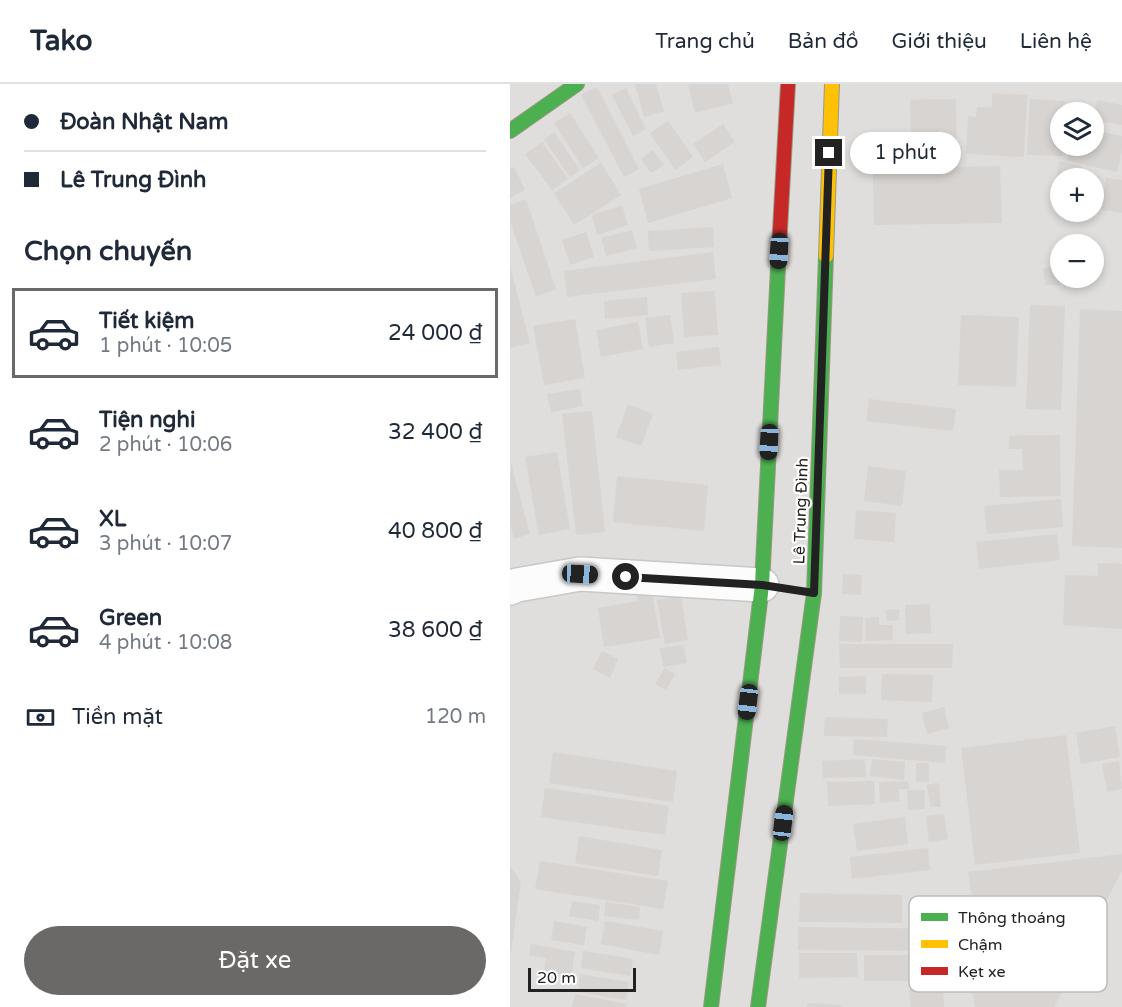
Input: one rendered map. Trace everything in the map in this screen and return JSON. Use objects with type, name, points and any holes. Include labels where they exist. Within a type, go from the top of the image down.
[{"type":"main road","points":[[510,131],[577,84]]},
{"type":"main road","name":"Lê Trung Đình","points":[[711,1007],[767,586],[788,84]]},
{"type":"main road","name":"Lê Trung Đình","points":[[758,1007],[809,592],[832,84]]},
{"type":"street","points":[[510,588],[580,574],[767,586]]},
{"type":"shaded area","points":[[510,84],[1122,84],[1122,1007],[510,1007]]},
{"type":"building","points":[[635,84],[656,84],[664,111],[644,117]]},
{"type":"building","points":[[688,84],[728,84],[733,103],[695,113]]},
{"type":"building","points":[[597,87],[639,169],[624,177],[581,95]]},
{"type":"building","points":[[626,88],[646,129],[633,136],[612,95]]},
{"type":"building","points":[[992,93],[1027,95],[1024,157],[966,154],[968,116],[976,117],[977,107],[992,108]]},
{"type":"building","points":[[956,99],[957,163],[911,164],[910,100]]},
{"type":"building","points":[[1030,99],[1065,101],[1050,102],[1050,156],[1027,155]]},
{"type":"building","points":[[1097,100],[1122,105],[1122,125],[1104,122],[1104,102],[1097,102]]},
{"type":"building","points":[[570,113],[599,158],[583,168],[554,123]]},
{"type":"building","points":[[668,121],[693,157],[675,170],[650,133]]},
{"type":"building","points":[[723,124],[735,142],[705,162],[693,144]]},
{"type":"building","points":[[554,132],[580,170],[570,177],[544,139]]},
{"type":"building","points":[[1104,132],[1122,136],[1122,150],[1117,172],[1067,161],[1068,156],[1104,156]]},
{"type":"building","points":[[542,142],[568,179],[552,190],[525,154]]},
{"type":"building","points":[[653,150],[664,165],[651,173],[641,159]]},
{"type":"building","points":[[1059,161],[1083,166],[1082,168],[1058,168]]},
{"type":"building","points":[[601,163],[621,195],[574,225],[554,193]]},
{"type":"building","points":[[723,164],[732,198],[648,223],[639,189]]},
{"type":"building","points":[[1000,166],[1002,223],[874,225],[873,169]]},
{"type":"building","points":[[514,167],[525,190],[510,198],[510,168]]},
{"type":"building","points":[[1106,178],[1122,180],[1122,213],[1104,210]]},
{"type":"building","points":[[526,199],[556,289],[536,297],[510,221],[510,205]]},
{"type":"building","points":[[622,205],[628,225],[597,235],[592,215]]},
{"type":"building","points":[[713,227],[714,247],[649,251],[648,231]]},
{"type":"building","points":[[632,230],[637,248],[606,256],[601,238]]},
{"type":"building","points":[[586,232],[594,257],[570,265],[562,240]]},
{"type":"building","points":[[713,252],[716,279],[567,297],[564,271]]},
{"type":"building","points":[[510,266],[530,343],[510,348]]},
{"type":"building","points":[[1043,268],[1050,268],[1050,285],[1045,285]]},
{"type":"building","points":[[715,291],[718,335],[684,337],[681,293]]},
{"type":"building","points":[[647,297],[648,315],[605,319],[604,301]]},
{"type":"building","points":[[1030,305],[1065,306],[1061,410],[1026,409]]},
{"type":"building","points":[[1080,309],[1122,311],[1122,548],[1072,546]]},
{"type":"building","points":[[670,315],[674,343],[649,347],[645,318]]},
{"type":"building","points":[[961,315],[1019,317],[1016,387],[958,385]]},
{"type":"building","points":[[575,319],[585,378],[544,385],[533,326]]},
{"type":"building","points":[[638,322],[643,349],[601,357],[596,330]]},
{"type":"building","points":[[719,347],[721,365],[678,370],[676,352]]},
{"type":"building","points":[[580,389],[583,406],[551,412],[547,394]]},
{"type":"building","points":[[869,399],[956,409],[953,431],[866,421]]},
{"type":"building","points":[[628,404],[653,414],[641,446],[616,437]]},
{"type":"building","points":[[592,411],[605,532],[576,535],[562,414]]},
{"type":"building","points":[[1060,435],[1061,496],[1000,497],[999,470],[1023,470],[1022,449],[1009,449],[1009,436]]},
{"type":"building","points":[[557,452],[570,529],[539,535],[525,457]]},
{"type":"building","points":[[511,463],[530,534],[514,539],[510,524]]},
{"type":"building","points":[[868,466],[906,471],[902,506],[864,501]]},
{"type":"building","points":[[617,476],[708,485],[704,531],[613,522]]},
{"type":"building","points":[[1061,499],[1063,527],[987,534],[984,506]]},
{"type":"building","points":[[856,510],[896,513],[894,542],[854,539]]},
{"type":"building","points":[[1057,534],[1060,560],[979,569],[976,542]]},
{"type":"building","points":[[1098,563],[1122,564],[1122,629],[1063,625],[1065,575],[1098,576]]},
{"type":"building","points":[[843,574],[862,575],[861,595],[842,594]]},
{"type":"building","points":[[651,587],[660,638],[604,647],[598,608],[638,601],[636,590]]},
{"type":"building","points":[[681,596],[688,640],[665,644],[657,600]]},
{"type":"building","points":[[930,604],[931,633],[906,634],[905,605]]},
{"type":"building","points":[[899,609],[899,620],[887,621],[886,610]]},
{"type":"building","points":[[840,616],[863,617],[862,642],[839,641]]},
{"type":"building","points":[[879,617],[879,625],[893,625],[893,640],[866,641],[865,618]]},
{"type":"building","points":[[839,644],[953,644],[952,668],[840,668]]},
{"type":"building","points":[[684,645],[687,663],[663,667],[660,648]]},
{"type":"building","points":[[602,651],[618,659],[610,678],[593,669]]},
{"type":"building","points":[[665,668],[675,674],[666,690],[655,684]]},
{"type":"building","points":[[882,674],[933,675],[932,702],[881,700]]},
{"type":"building","points":[[866,676],[866,694],[839,694],[839,677]]},
{"type":"building","points":[[944,707],[949,728],[927,734],[922,713]]},
{"type":"building","points":[[825,717],[888,719],[887,737],[824,736]]},
{"type":"building","points":[[1115,726],[1120,757],[1081,764],[1076,733]]},
{"type":"building","points":[[1066,735],[1080,853],[975,865],[961,748]]},
{"type":"building","points":[[854,739],[946,746],[945,763],[853,755]]},
{"type":"building","points":[[553,752],[677,771],[673,802],[549,783]]},
{"type":"building","points":[[865,759],[866,777],[823,778],[822,761]]},
{"type":"building","points":[[872,759],[905,762],[904,780],[870,776]]},
{"type":"building","points":[[1119,761],[1122,789],[1107,792],[1102,764]]},
{"type":"building","points":[[916,763],[929,763],[929,782],[916,781]]},
{"type":"building","points":[[874,781],[875,804],[828,806],[827,782]]},
{"type":"building","points":[[908,781],[909,789],[899,789],[899,801],[880,803],[879,782]]},
{"type":"building","points":[[939,783],[941,807],[930,807],[927,785]]},
{"type":"building","points":[[545,788],[669,806],[665,835],[541,817]]},
{"type":"building","points":[[907,790],[925,790],[925,809],[908,810]]},
{"type":"building","points":[[944,814],[948,839],[929,842],[926,816]]},
{"type":"building","points":[[905,817],[908,844],[857,851],[853,824]]},
{"type":"building","points":[[579,836],[662,850],[658,876],[575,863]]},
{"type":"building","points":[[928,848],[930,870],[852,879],[850,857]]},
{"type":"building","points":[[1122,854],[1122,871],[1107,899],[1107,896],[971,896],[968,872]]},
{"type":"building","points":[[540,861],[668,881],[663,909],[535,889]]},
{"type":"building","points":[[510,866],[521,882],[511,952],[510,952]]},
{"type":"building","points":[[800,893],[902,895],[902,923],[799,922]]},
{"type":"building","points":[[572,901],[600,905],[598,921],[569,916]]},
{"type":"building","points":[[606,902],[640,907],[639,920],[604,916]]},
{"type":"building","points":[[554,921],[587,927],[584,945],[551,940]]},
{"type":"building","points":[[605,921],[663,931],[659,955],[601,944]]},
{"type":"building","points":[[798,927],[909,928],[909,951],[798,950]]},
{"type":"building","points":[[531,944],[575,952],[571,977],[544,971],[546,958],[529,955]]},
{"type":"building","points":[[583,951],[633,959],[630,976],[581,968]]},
{"type":"building","points":[[799,953],[857,953],[858,977],[799,978]]},
{"type":"building","points":[[864,955],[909,955],[909,981],[864,981]]},
{"type":"building","points":[[580,974],[629,982],[626,1000],[578,992]]},
{"type":"building","points":[[909,992],[943,992],[944,1007],[911,1007]]},
{"type":"building","points":[[972,992],[1062,992],[1054,1007],[975,1007]]},
{"type":"building","points":[[575,994],[627,1004],[624,1007],[572,1007]]},
{"type":"building","points":[[807,1003],[842,1005],[842,1007],[807,1007]]},
{"type":"traffic: fast","points":[[510,131],[577,84]]},
{"type":"traffic: fast","points":[[711,1007],[762,585],[779,248]]},
{"type":"traffic: fast","points":[[758,1007],[814,593],[826,256]]},
{"type":"traffic: slow","points":[[826,256],[832,84]]},
{"type":"traffic: jam","points":[[779,248],[788,84]]},
{"type":"route","points":[[626,577],[762,585],[814,593],[829,153]]}]
